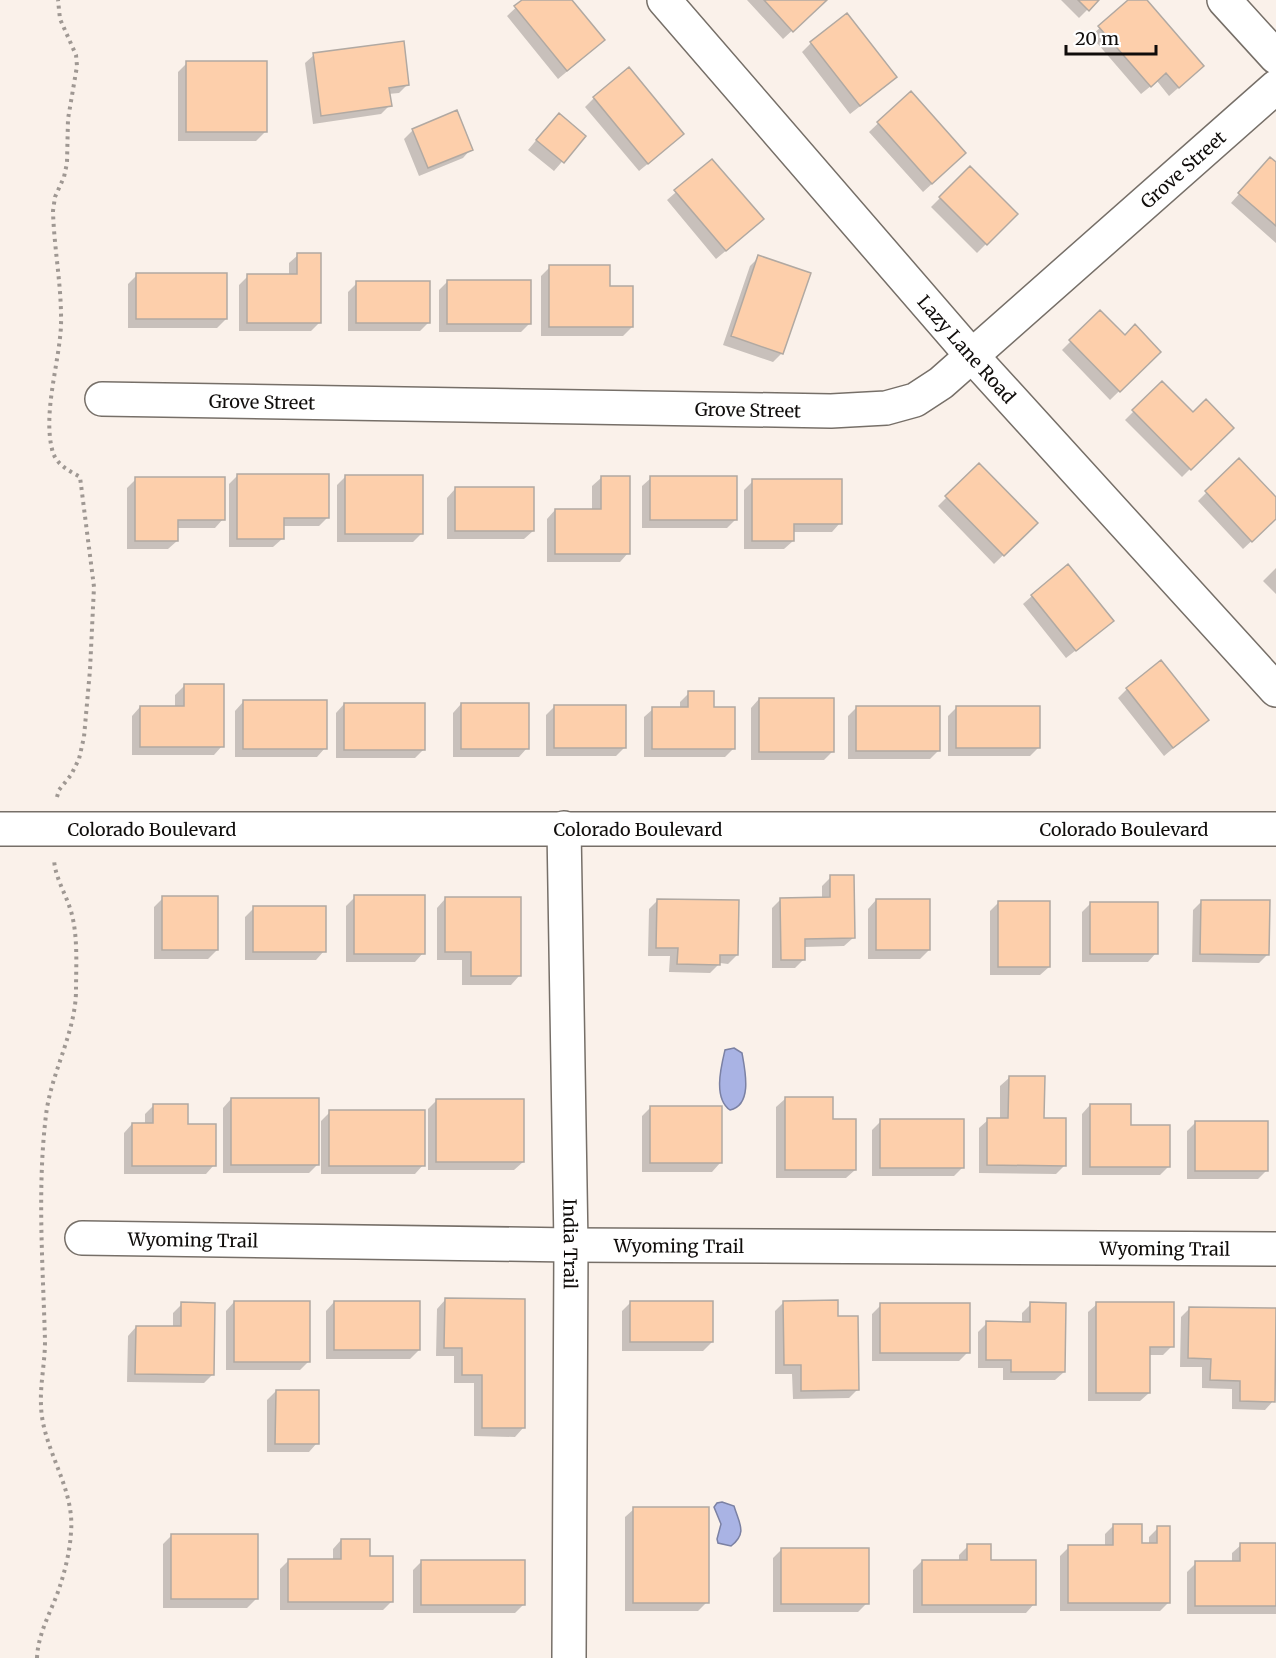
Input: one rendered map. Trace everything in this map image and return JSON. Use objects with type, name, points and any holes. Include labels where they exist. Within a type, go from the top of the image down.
[{"type":"street","name":"Lazy Lane Road","points":[[664,0],[972,356],[1276,690]]},
{"type":"street","points":[[1224,0],[1276,57]]},
{"type":"street","name":"Grove Street","points":[[102,399],[831,411],[886,408],[915,400],[941,383],[1276,87]]},
{"type":"street","name":"India Trail","points":[[564,828],[571,1245],[569,1658]]},
{"type":"street","name":"Colorado Boulevard","points":[[0,829],[1276,829]]},
{"type":"street","name":"Wyoming Trail","points":[[82,1238],[571,1245],[1276,1249]]},
{"type":"water","points":[[734,1048],[742,1053],[746,1086],[742,1101],[730,1110],[721,1098],[720,1082],[725,1050]]},
{"type":"water","points":[[722,1502],[734,1506],[740,1523],[741,1532],[731,1546],[718,1543],[717,1539],[721,1524],[714,1507],[717,1503]]},
{"type":"building","points":[[522,0],[572,0],[605,40],[567,71],[514,6]]},
{"type":"building","points":[[764,0],[827,0],[793,32]]},
{"type":"building","points":[[1078,0],[1099,0],[1089,11]]},
{"type":"building","points":[[1128,0],[1147,0],[1204,66],[1179,88],[1166,73],[1151,87],[1098,26]]},
{"type":"building","points":[[847,13],[897,77],[860,106],[810,42]]},
{"type":"building","points":[[404,41],[409,85],[389,88],[392,106],[321,116],[313,53]]},
{"type":"building","points":[[186,61],[267,61],[267,132],[186,132]]},
{"type":"building","points":[[629,67],[684,134],[648,164],[593,97]]},
{"type":"building","points":[[911,91],[966,153],[932,184],[877,122]]},
{"type":"building","points":[[457,110],[473,150],[428,168],[412,129]]},
{"type":"building","points":[[559,113],[586,136],[564,163],[536,140]]},
{"type":"building","points":[[1270,157],[1276,162],[1276,226],[1238,193]]},
{"type":"building","points":[[712,159],[764,219],[726,251],[674,190]]},
{"type":"building","points":[[970,166],[1018,214],[987,245],[939,197]]},
{"type":"building","points":[[297,253],[321,253],[321,323],[247,323],[247,274],[297,274]]},
{"type":"building","points":[[758,255],[811,273],[783,354],[731,336]]},
{"type":"building","points":[[549,265],[610,265],[610,286],[633,286],[633,327],[549,327]]},
{"type":"building","points":[[136,273],[227,273],[227,319],[136,319]]},
{"type":"building","points":[[447,280],[531,280],[531,324],[447,324]]},
{"type":"building","points":[[356,281],[430,281],[430,323],[356,323]]},
{"type":"building","points":[[1100,310],[1125,335],[1135,324],[1161,352],[1120,392],[1069,340]]},
{"type":"building","points":[[1162,381],[1193,412],[1206,399],[1234,428],[1191,470],[1132,410]]},
{"type":"building","points":[[1239,458],[1276,497],[1276,519],[1252,542],[1205,491]]},
{"type":"building","points":[[979,463],[1038,523],[1004,556],[945,496]]},
{"type":"building","points":[[237,474],[329,474],[329,518],[284,518],[284,539],[237,539]]},
{"type":"building","points":[[345,475],[423,475],[423,534],[345,534]]},
{"type":"building","points":[[601,476],[630,476],[630,554],[555,554],[555,509],[601,509]]},
{"type":"building","points":[[650,476],[737,476],[737,520],[650,520]]},
{"type":"building","points":[[135,477],[225,477],[225,520],[178,520],[178,541],[135,541]]},
{"type":"building","points":[[752,479],[842,479],[842,524],[794,524],[794,541],[752,541]]},
{"type":"building","points":[[455,487],[534,487],[534,531],[455,531]]},
{"type":"building","points":[[1068,564],[1114,621],[1076,651],[1031,595]]},
{"type":"building","points":[[1161,660],[1209,720],[1173,748],[1126,688]]},
{"type":"building","points":[[184,684],[224,684],[224,747],[140,747],[140,706],[184,706]]},
{"type":"building","points":[[688,691],[714,691],[714,707],[735,707],[735,749],[652,749],[652,707],[688,707]]},
{"type":"building","points":[[759,698],[834,698],[834,752],[759,752]]},
{"type":"building","points":[[243,700],[327,700],[327,749],[243,749]]},
{"type":"building","points":[[344,703],[425,703],[425,750],[344,750]]},
{"type":"building","points":[[461,703],[529,703],[529,749],[461,749]]},
{"type":"building","points":[[554,705],[626,705],[626,748],[554,748]]},
{"type":"building","points":[[856,706],[940,706],[940,751],[856,751]]},
{"type":"building","points":[[956,706],[1040,706],[1040,748],[956,748]]},
{"type":"building","points":[[830,875],[854,875],[855,938],[805,939],[805,960],[781,960],[780,898],[830,897]]},
{"type":"building","points":[[354,895],[425,895],[425,954],[354,954]]},
{"type":"building","points":[[162,896],[218,896],[218,950],[162,950]]},
{"type":"building","points":[[445,897],[521,897],[521,976],[471,976],[471,952],[445,952]]},
{"type":"building","points":[[657,899],[739,900],[738,955],[720,955],[720,965],[677,964],[678,948],[656,948]]},
{"type":"building","points":[[876,899],[930,899],[930,950],[876,950]]},
{"type":"building","points":[[1201,900],[1270,900],[1269,955],[1200,954]]},
{"type":"building","points":[[998,901],[1050,901],[1050,967],[998,967]]},
{"type":"building","points":[[1090,902],[1158,902],[1158,954],[1090,954]]},
{"type":"building","points":[[253,906],[326,906],[326,952],[253,952]]},
{"type":"building","points":[[1009,1076],[1045,1076],[1044,1118],[1066,1118],[1066,1166],[987,1165],[987,1118],[1008,1118]]},
{"type":"building","points":[[785,1097],[833,1097],[833,1119],[856,1119],[856,1170],[785,1170]]},
{"type":"building","points":[[231,1098],[319,1098],[319,1165],[231,1165]]},
{"type":"building","points":[[436,1099],[524,1099],[524,1162],[436,1162]]},
{"type":"building","points":[[153,1104],[188,1104],[188,1124],[216,1124],[216,1166],[132,1166],[132,1123],[153,1123]]},
{"type":"building","points":[[1090,1104],[1131,1104],[1131,1125],[1170,1125],[1170,1167],[1090,1167]]},
{"type":"building","points":[[650,1106],[722,1106],[722,1163],[650,1163]]},
{"type":"building","points":[[329,1110],[425,1110],[425,1166],[329,1166]]},
{"type":"building","points":[[880,1119],[964,1119],[964,1168],[880,1168]]},
{"type":"building","points":[[1195,1121],[1268,1121],[1268,1171],[1195,1171]]},
{"type":"building","points":[[445,1298],[525,1299],[525,1428],[482,1428],[482,1375],[462,1375],[462,1348],[444,1348]]},
{"type":"building","points":[[838,1300],[838,1316],[858,1316],[859,1390],[801,1391],[801,1365],[784,1365],[783,1301]]},
{"type":"building","points":[[234,1301],[310,1301],[310,1362],[234,1362]]},
{"type":"building","points":[[334,1301],[420,1301],[420,1350],[334,1350]]},
{"type":"building","points":[[630,1301],[713,1301],[713,1342],[630,1342]]},
{"type":"building","points":[[181,1302],[215,1303],[214,1375],[135,1374],[136,1326],[181,1326]]},
{"type":"building","points":[[1030,1302],[1066,1303],[1065,1372],[1011,1372],[1011,1360],[986,1360],[986,1321],[1030,1322]]},
{"type":"building","points":[[1096,1302],[1174,1302],[1174,1347],[1150,1347],[1150,1393],[1096,1393]]},
{"type":"building","points":[[880,1303],[970,1303],[970,1353],[880,1353]]},
{"type":"building","points":[[1189,1307],[1276,1308],[1275,1402],[1240,1401],[1240,1381],[1210,1380],[1211,1359],[1188,1358]]},
{"type":"building","points":[[276,1390],[319,1390],[319,1444],[275,1444]]},
{"type":"building","points":[[633,1507],[709,1507],[709,1603],[633,1603]]},
{"type":"building","points":[[1113,1524],[1142,1524],[1142,1543],[1157,1543],[1157,1526],[1170,1526],[1170,1603],[1068,1603],[1068,1545],[1113,1545]]},
{"type":"building","points":[[171,1534],[258,1534],[258,1599],[171,1599]]},
{"type":"building","points":[[341,1539],[370,1539],[370,1556],[393,1556],[393,1602],[288,1602],[288,1559],[341,1559]]},
{"type":"building","points":[[1240,1543],[1276,1543],[1276,1606],[1195,1606],[1195,1561],[1240,1561]]},
{"type":"building","points":[[967,1544],[991,1544],[991,1560],[1036,1560],[1036,1605],[922,1605],[922,1560],[967,1560]]},
{"type":"building","points":[[781,1548],[869,1548],[869,1604],[781,1604]]},
{"type":"building","points":[[421,1560],[525,1560],[525,1605],[421,1605]]}]
